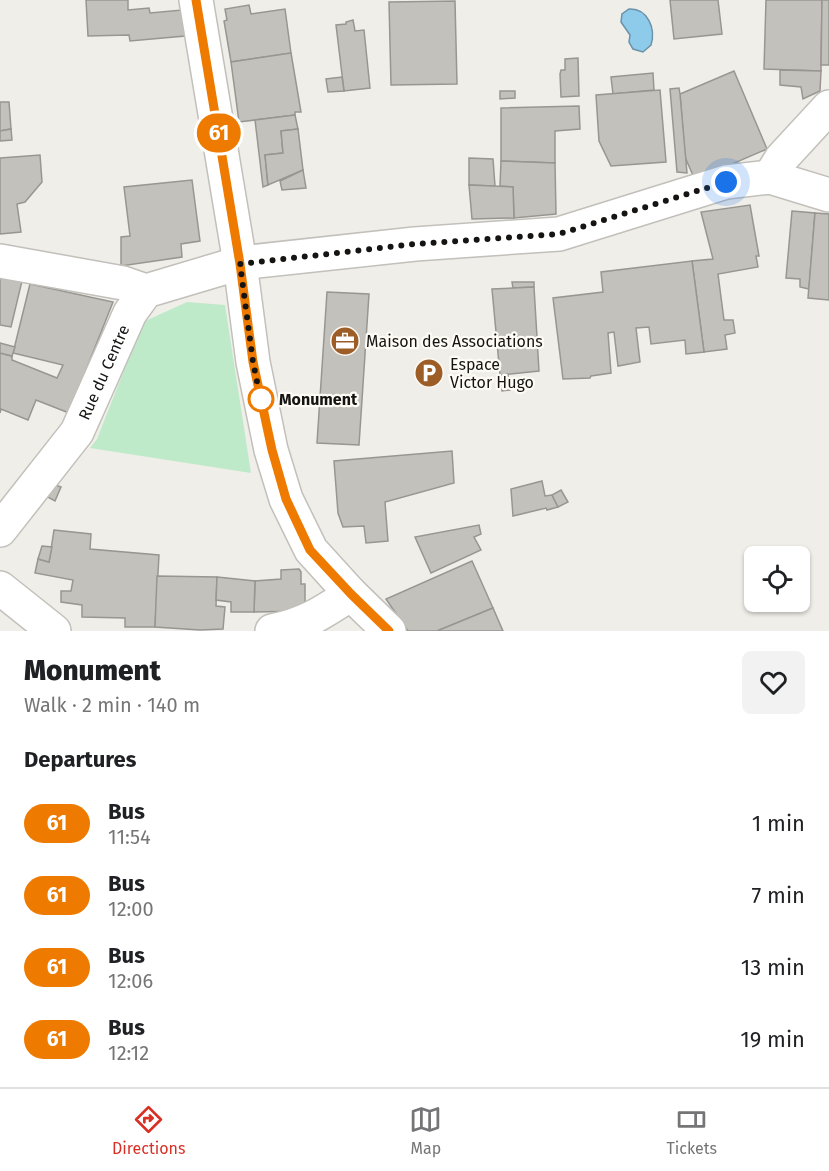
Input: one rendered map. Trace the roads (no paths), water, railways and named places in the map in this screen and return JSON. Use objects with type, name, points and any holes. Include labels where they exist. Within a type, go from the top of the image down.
[{"type":"street","points":[[196,0],[240,264],[253,362],[272,450],[286,499],[310,550],[388,631]]},
{"type":"street","points":[[770,177],[782,159],[829,106]]},
{"type":"street","points":[[0,261],[123,283],[146,291],[240,264],[403,245],[559,234],[726,182],[770,177],[829,195]]},
{"type":"street","name":"Rue du Centre","points":[[0,530],[76,432],[130,313],[146,291]]},
{"type":"street","points":[[0,588],[54,631]]},
{"type":"street","points":[[272,631],[296,626],[323,613],[351,594]]},
{"type":"water","points":[[629,9],[641,12],[651,26],[651,45],[643,52],[633,49],[629,42],[630,35],[621,22],[622,14]]},
{"type":"place","name":"Maison des Associations","points":[[345,341]]},
{"type":"place","name":"Espace Victor Hugo","points":[[429,373]]},
{"type":"place","name":"Monument","points":[[261,399]]}]
